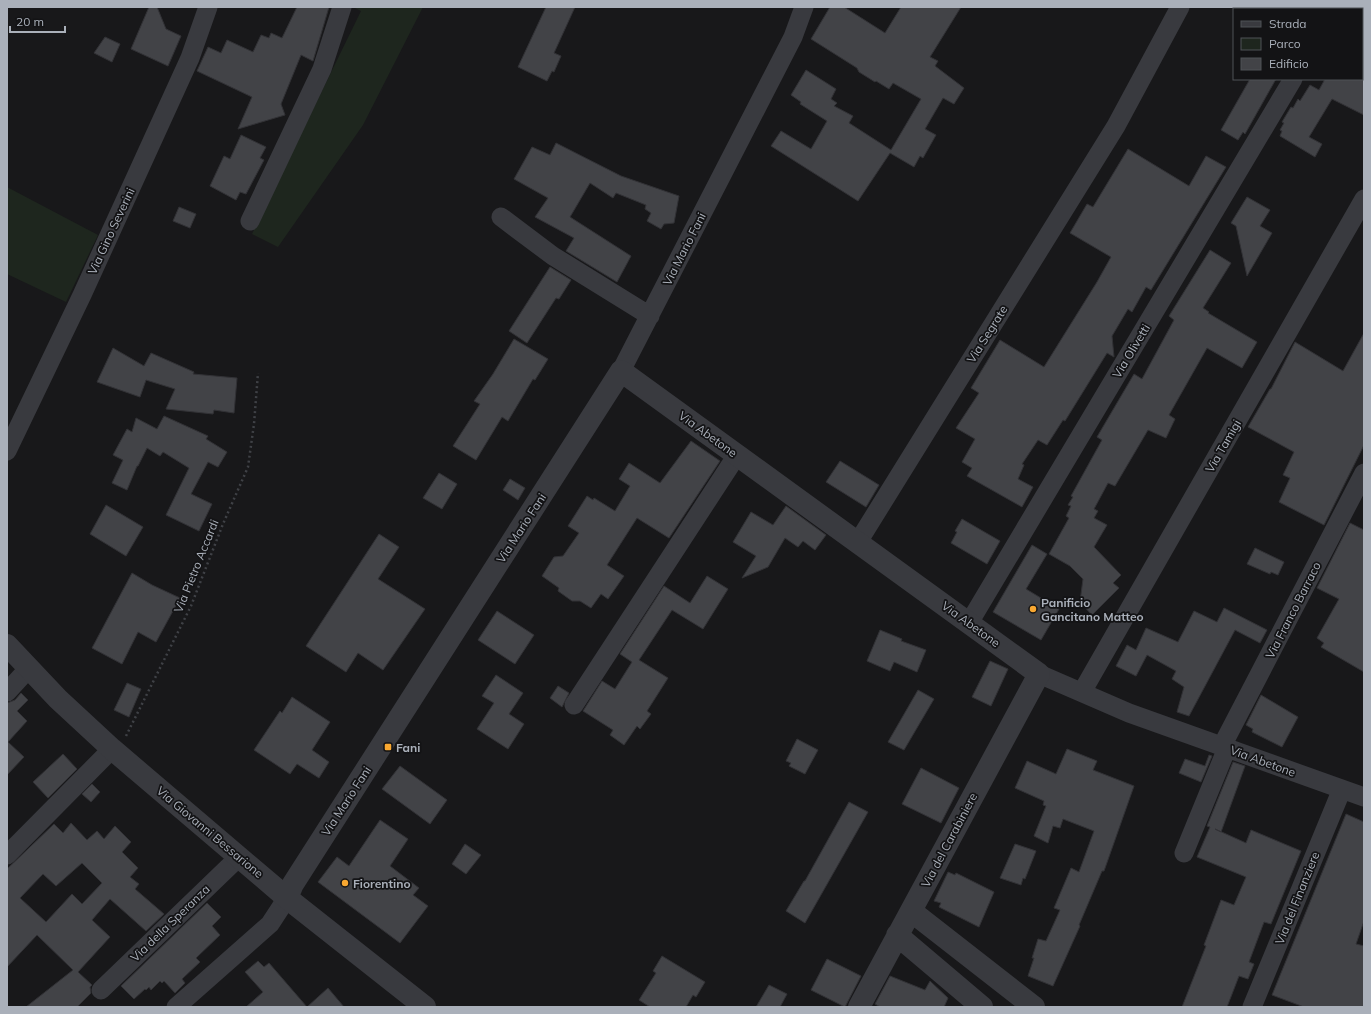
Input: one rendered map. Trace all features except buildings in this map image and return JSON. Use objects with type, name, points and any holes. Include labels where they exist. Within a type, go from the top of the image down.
[{"type":"street","name":"Via Gino Severini","points":[[7,451],[82,295],[190,58],[208,7]]},
{"type":"street","points":[[250,222],[322,69],[342,7]]},
{"type":"street","name":"Via Mario Fani","points":[[176,1007],[270,924],[287,898],[293,884],[621,372],[793,37],[804,7]]},
{"type":"street","name":"Via Segrate","points":[[858,542],[1116,126],[1180,7]]},
{"type":"street","name":"Via Olivetti","points":[[969,622],[1292,80]]},
{"type":"street","name":"Via Tamigi","points":[[1082,692],[1364,199]]},
{"type":"street","points":[[501,217],[553,256],[650,316]]},
{"type":"street","name":"Via Abetone","points":[[621,372],[1039,674],[1129,713],[1364,797]]},
{"type":"street","points":[[574,705],[737,455]]},
{"type":"street","name":"Via Franco Barraco","points":[[1184,853],[1224,747],[1364,473]]},
{"type":"street","name":"Via Giovanni Bessarione","points":[[7,645],[58,699],[115,752],[287,898],[425,1007]]},
{"type":"street","points":[[7,692],[29,668]]},
{"type":"street","name":"Via del Carabiniere","points":[[859,1007],[1039,674]]},
{"type":"street","points":[[7,855],[115,752]]},
{"type":"street","name":"Via del Finanziere","points":[[1252,1007],[1342,789]]},
{"type":"street","name":"Via della Speranza","points":[[101,990],[239,857]]},
{"type":"street","points":[[911,911],[1034,1007]]},
{"type":"street","points":[[897,935],[982,1007]]},
{"type":"path","name":"Via Pietro Accardi","points":[[115,752],[125,737],[192,606],[223,524],[248,467],[254,424],[258,373]]},
{"type":"green space","points":[[353,7],[423,7],[363,125],[278,247],[252,234],[361,11]]},
{"type":"green space","points":[[7,187],[98,235],[66,302],[7,274]]},
{"type":"place","name":"Panificio Gancitano Matteo","points":[[1033,609]]},
{"type":"place","name":"Fani","points":[[388,747]]},
{"type":"place","name":"Fiorentino","points":[[345,883]]}]
